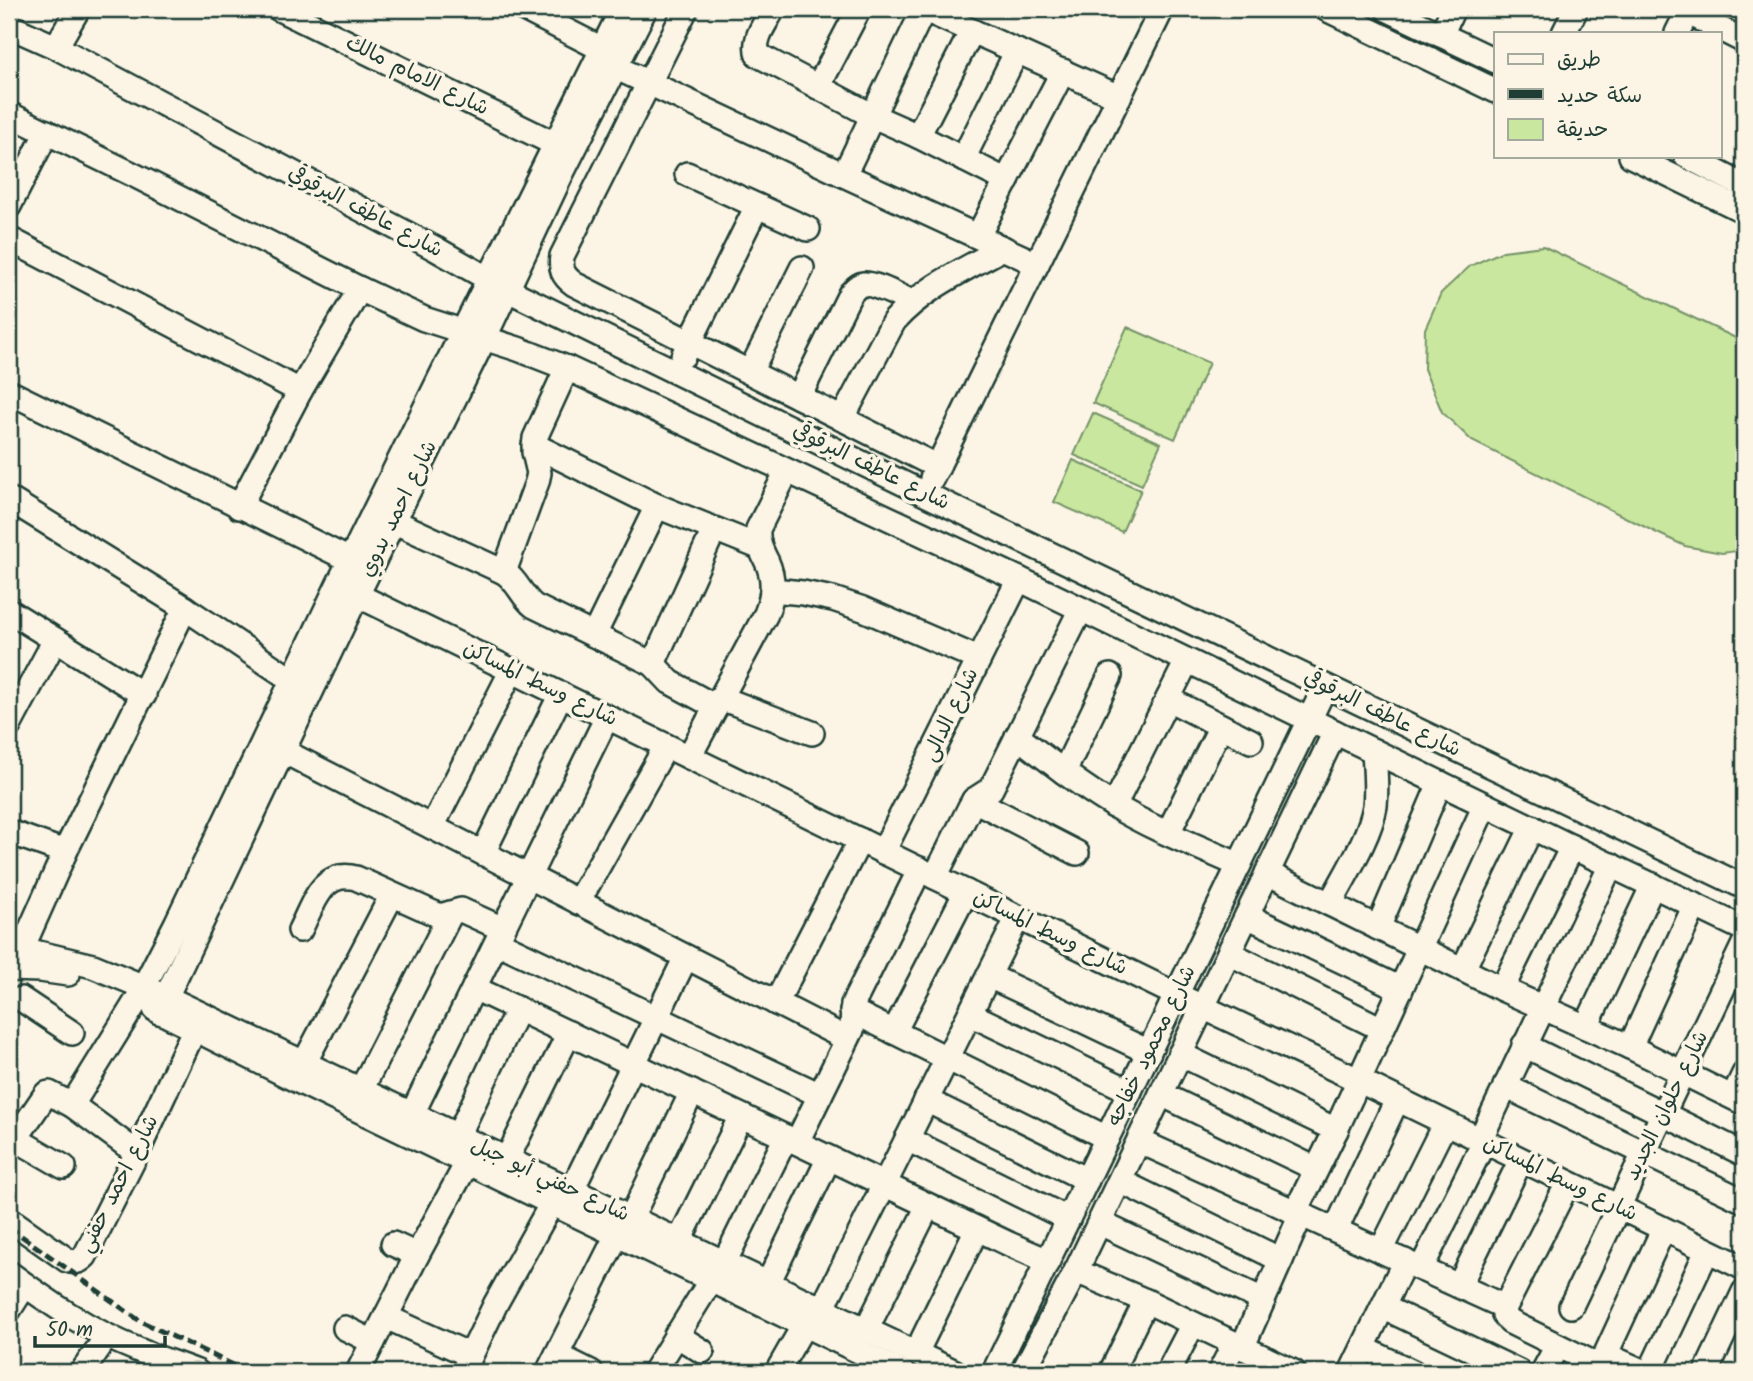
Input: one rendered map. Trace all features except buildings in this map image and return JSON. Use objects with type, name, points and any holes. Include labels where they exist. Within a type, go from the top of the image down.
[{"type":"street","points":[[56,47],[78,9]]},
{"type":"street","name":"شارع الامام مالك","points":[[279,9],[555,144]]},
{"type":"street","points":[[524,9],[649,82],[1037,264]]},
{"type":"street","name":"شارع احمد بدوي","points":[[163,1005],[284,751],[302,686],[350,560],[462,331],[497,284],[609,58],[622,9]]},
{"type":"street","name":"شارع احمد بدوي","points":[[72,1105],[141,994],[302,686],[357,595],[484,339],[497,284],[555,144],[609,58],[645,9]]},
{"type":"street","points":[[686,9],[562,256],[560,267],[565,277],[574,284],[938,467]]},
{"type":"street","points":[[773,9],[757,39],[755,47],[758,55],[873,116],[1007,181]]},
{"type":"street","points":[[818,87],[859,9]]},
{"type":"street","points":[[844,175],[923,9],[1119,97]]},
{"type":"street","points":[[925,494],[1162,9]]},
{"type":"street","points":[[1326,9],[1494,89]]},
{"type":"street","points":[[1387,9],[1494,60]]},
{"type":"street","points":[[1441,35],[1454,9]]},
{"type":"street","points":[[1564,32],[1576,9]]},
{"type":"street","points":[[1677,32],[1686,10],[1744,41]]},
{"type":"street","name":"شارع عاطف البرقوقي","points":[[9,26],[56,47],[424,242],[497,284],[925,494],[1744,887]]},
{"type":"street","points":[[918,136],[972,30]]},
{"type":"street","points":[[963,159],[1017,51]]},
{"type":"street","points":[[978,236],[1063,71]]},
{"type":"street","name":"شارع عاطف البرقوقي","points":[[9,114],[360,289],[425,318],[567,368],[1081,609],[1744,929]]},
{"type":"street","points":[[9,206],[47,132]]},
{"type":"street","points":[[1637,158],[1742,198]]},
{"type":"street","points":[[1689,158],[1742,198]]},
{"type":"street","points":[[687,174],[808,229]]},
{"type":"street","points":[[675,371],[757,206]]},
{"type":"street","points":[[9,239],[300,391]]},
{"type":"street","points":[[842,419],[894,321],[912,302],[1003,248]]},
{"type":"street","points":[[750,372],[802,268]]},
{"type":"street","points":[[799,397],[850,294],[856,287],[865,284],[874,286],[912,302]]},
{"type":"street","points":[[239,507],[300,391],[360,289]]},
{"type":"street","points":[[504,572],[537,482],[539,473],[535,438],[567,368]]},
{"type":"street","points":[[9,392],[350,560]]},
{"type":"street","points":[[534,445],[657,506],[759,547]]},
{"type":"street","points":[[689,757],[766,614],[772,577],[759,547],[758,529],[788,471]]},
{"type":"street","points":[[9,499],[185,608],[302,686]]},
{"type":"street","points":[[593,635],[657,506]]},
{"type":"street","points":[[393,521],[504,572],[516,581],[523,595],[534,606],[653,664],[670,682],[718,702],[812,733]]},
{"type":"street","points":[[653,664],[713,530]]},
{"type":"street","name":"شارع الدالى","points":[[883,852],[1018,579]]},
{"type":"street","points":[[772,590],[834,599],[979,659]]},
{"type":"street","name":"شارع وسط المساكن","points":[[357,595],[1744,1268]]},
{"type":"street","points":[[13,959],[185,608]]},
{"type":"street","points":[[654,1372],[718,1271],[820,1095],[853,1023],[853,1004],[927,873],[974,800],[991,789],[1081,609]]},
{"type":"street","points":[[9,611],[144,695]]},
{"type":"street","points":[[9,726],[55,640]]},
{"type":"street","points":[[1114,806],[1187,661]]},
{"type":"street","points":[[432,827],[512,670]]},
{"type":"street","points":[[1064,772],[1110,676]]},
{"type":"street","name":"شارع محمود خفاجه","points":[[994,1372],[1325,687]]},
{"type":"street","points":[[483,853],[561,694]]},
{"type":"street","points":[[1168,699],[1251,741]]},
{"type":"street","points":[[412,1114],[607,717]]},
{"type":"street","points":[[1168,833],[1221,726]]},
{"type":"street","name":"شارع محمود خفاجه","points":[[1023,1372],[1100,1223],[1335,732]]},
{"type":"street","points":[[1017,736],[1114,806],[1239,865]]},
{"type":"street","points":[[578,902],[666,746]]},
{"type":"street","points":[[284,751],[847,1039]]},
{"type":"street","points":[[1330,904],[1372,819],[1376,786],[1374,751]]},
{"type":"street","points":[[1378,928],[1440,783]]},
{"type":"street","points":[[974,800],[1077,853]]},
{"type":"street","points":[[1220,1372],[1238,1346],[1263,1300],[1296,1226],[1301,1201],[1485,805]]},
{"type":"street","points":[[1463,969],[1532,827]]},
{"type":"street","points":[[9,832],[65,852]]},
{"type":"street","points":[[776,1003],[860,840]]},
{"type":"street","points":[[1502,989],[1572,848]]},
{"type":"street","points":[[1351,1372],[1383,1307],[1413,1265],[1482,1141],[1524,1045],[1611,865]]},
{"type":"street","points":[[1268,873],[1502,989],[1739,1100],[1744,1074]]},
{"type":"street","points":[[300,930],[328,881],[346,875],[440,916],[467,911],[500,935],[656,1017],[820,1095]]},
{"type":"street","points":[[1586,1027],[1653,885]]},
{"type":"street","points":[[894,1032],[966,892]]},
{"type":"street","points":[[300,1072],[392,895]]},
{"type":"street","points":[[1630,1047],[1695,905]]},
{"type":"street","points":[[361,1090],[451,913]]},
{"type":"street","points":[[1247,915],[1401,989]]},
{"type":"street","points":[[822,1309],[1018,917]]},
{"type":"street","name":"شارع حلوان الجديد","points":[[1571,1306],[1744,944]]},
{"type":"street","points":[[1229,953],[1382,1029]]},
{"type":"street","points":[[386,1317],[467,1364],[496,1303],[562,1201],[686,957]]},
{"type":"street","points":[[13,959],[93,966],[141,994]]},
{"type":"street","points":[[13,959],[40,970],[58,971],[141,994]]},
{"type":"street","points":[[40,970],[15,1007],[72,1032]]},
{"type":"street","points":[[989,976],[1149,1052]]},
{"type":"street","points":[[474,988],[1048,1261]]},
{"type":"street","name":"شارع حفني أبو جبل","points":[[141,994],[300,1072],[467,1163],[624,1227],[718,1271],[768,1283],[955,1372]]},
{"type":"street","name":"شارع حفني أبو جبل","points":[[163,1005],[194,1030],[300,1072],[361,1090],[508,1159],[562,1201]]},
{"type":"street","points":[[458,1136],[519,1010]]},
{"type":"street","points":[[852,1011],[1107,1138]]},
{"type":"street","points":[[970,1014],[1130,1091]]},
{"type":"street","name":"شارع احمد حفني","points":[[9,1219],[73,1263],[85,1256],[194,1030]]},
{"type":"street","points":[[508,1159],[569,1033]]},
{"type":"street","points":[[1524,1045],[1744,1154]]},
{"type":"street","points":[[1180,1054],[1336,1130]]},
{"type":"street","points":[[1505,1086],[1744,1201]]},
{"type":"street","points":[[591,1372],[552,1364],[692,1092]]},
{"type":"street","points":[[64,1167],[13,1136],[47,1093],[72,1105],[137,1153]]},
{"type":"street","points":[[1161,1094],[1316,1169]]},
{"type":"street","points":[[926,1100],[1087,1180]]},
{"type":"street","points":[[1336,1229],[1397,1100]]},
{"type":"street","points":[[679,1241],[741,1116]]},
{"type":"street","points":[[1381,1251],[1445,1123]]},
{"type":"street","points":[[907,1139],[1069,1219]]},
{"type":"street","points":[[1139,1141],[1505,1307]]},
{"type":"street","points":[[768,1283],[829,1158]]},
{"type":"street","points":[[1459,1286],[1521,1160]]},
{"type":"street","points":[[358,1372],[467,1163]]},
{"type":"street","points":[[1120,1181],[1281,1260]]},
{"type":"street","points":[[1568,1183],[1505,1307],[1504,1315],[1510,1322],[1557,1346],[1596,1364],[1602,1363],[1663,1230]]},
{"type":"street","points":[[866,1330],[928,1206]]},
{"type":"street","points":[[1100,1223],[1263,1300]]},
{"type":"street","name":"شارع حفني أبو جبل","points":[[624,1227],[679,1241],[718,1271],[804,1325],[902,1372]]},
{"type":"street","points":[[916,1353],[977,1229]]},
{"type":"street","points":[[393,1244],[417,1255]]},
{"type":"street","points":[[1650,1372],[1707,1251]]},
{"type":"street","points":[[1076,1271],[1146,1301],[1283,1370]]},
{"type":"street","points":[[9,1310],[17,1279],[107,1336],[188,1370]]},
{"type":"street","points":[[1706,1372],[1744,1292]]},
{"type":"street","points":[[1111,1372],[1146,1301]]},
{"type":"street","points":[[1383,1307],[1518,1372]]},
{"type":"street","points":[[1168,1372],[1194,1324]]},
{"type":"street","points":[[777,1372],[804,1325]]},
{"type":"street","points":[[345,1328],[373,1342]]},
{"type":"street","points":[[676,1335],[702,1350]]},
{"type":"street","points":[[85,1371],[107,1336]]},
{"type":"street","points":[[1543,1372],[1557,1346]]},
{"type":"street","points":[[1363,1348],[1413,1372]]},
{"type":"street","points":[[1606,1355],[1644,1372]]},
{"type":"green space","points":[[1543,246],[1744,342],[1744,550],[1722,553],[1685,546],[1472,441],[1442,412],[1424,369],[1425,329],[1441,293],[1470,266],[1503,251]]},
{"type":"green space","points":[[1127,327],[1209,363],[1175,439],[1093,403]]},
{"type":"green space","points":[[1093,413],[1161,443],[1142,485],[1074,455]]},
{"type":"green space","points":[[1073,460],[1141,490],[1122,532],[1054,502]]},
{"type":"railway","points":[[9,1227],[140,1321],[248,1372]]}]
